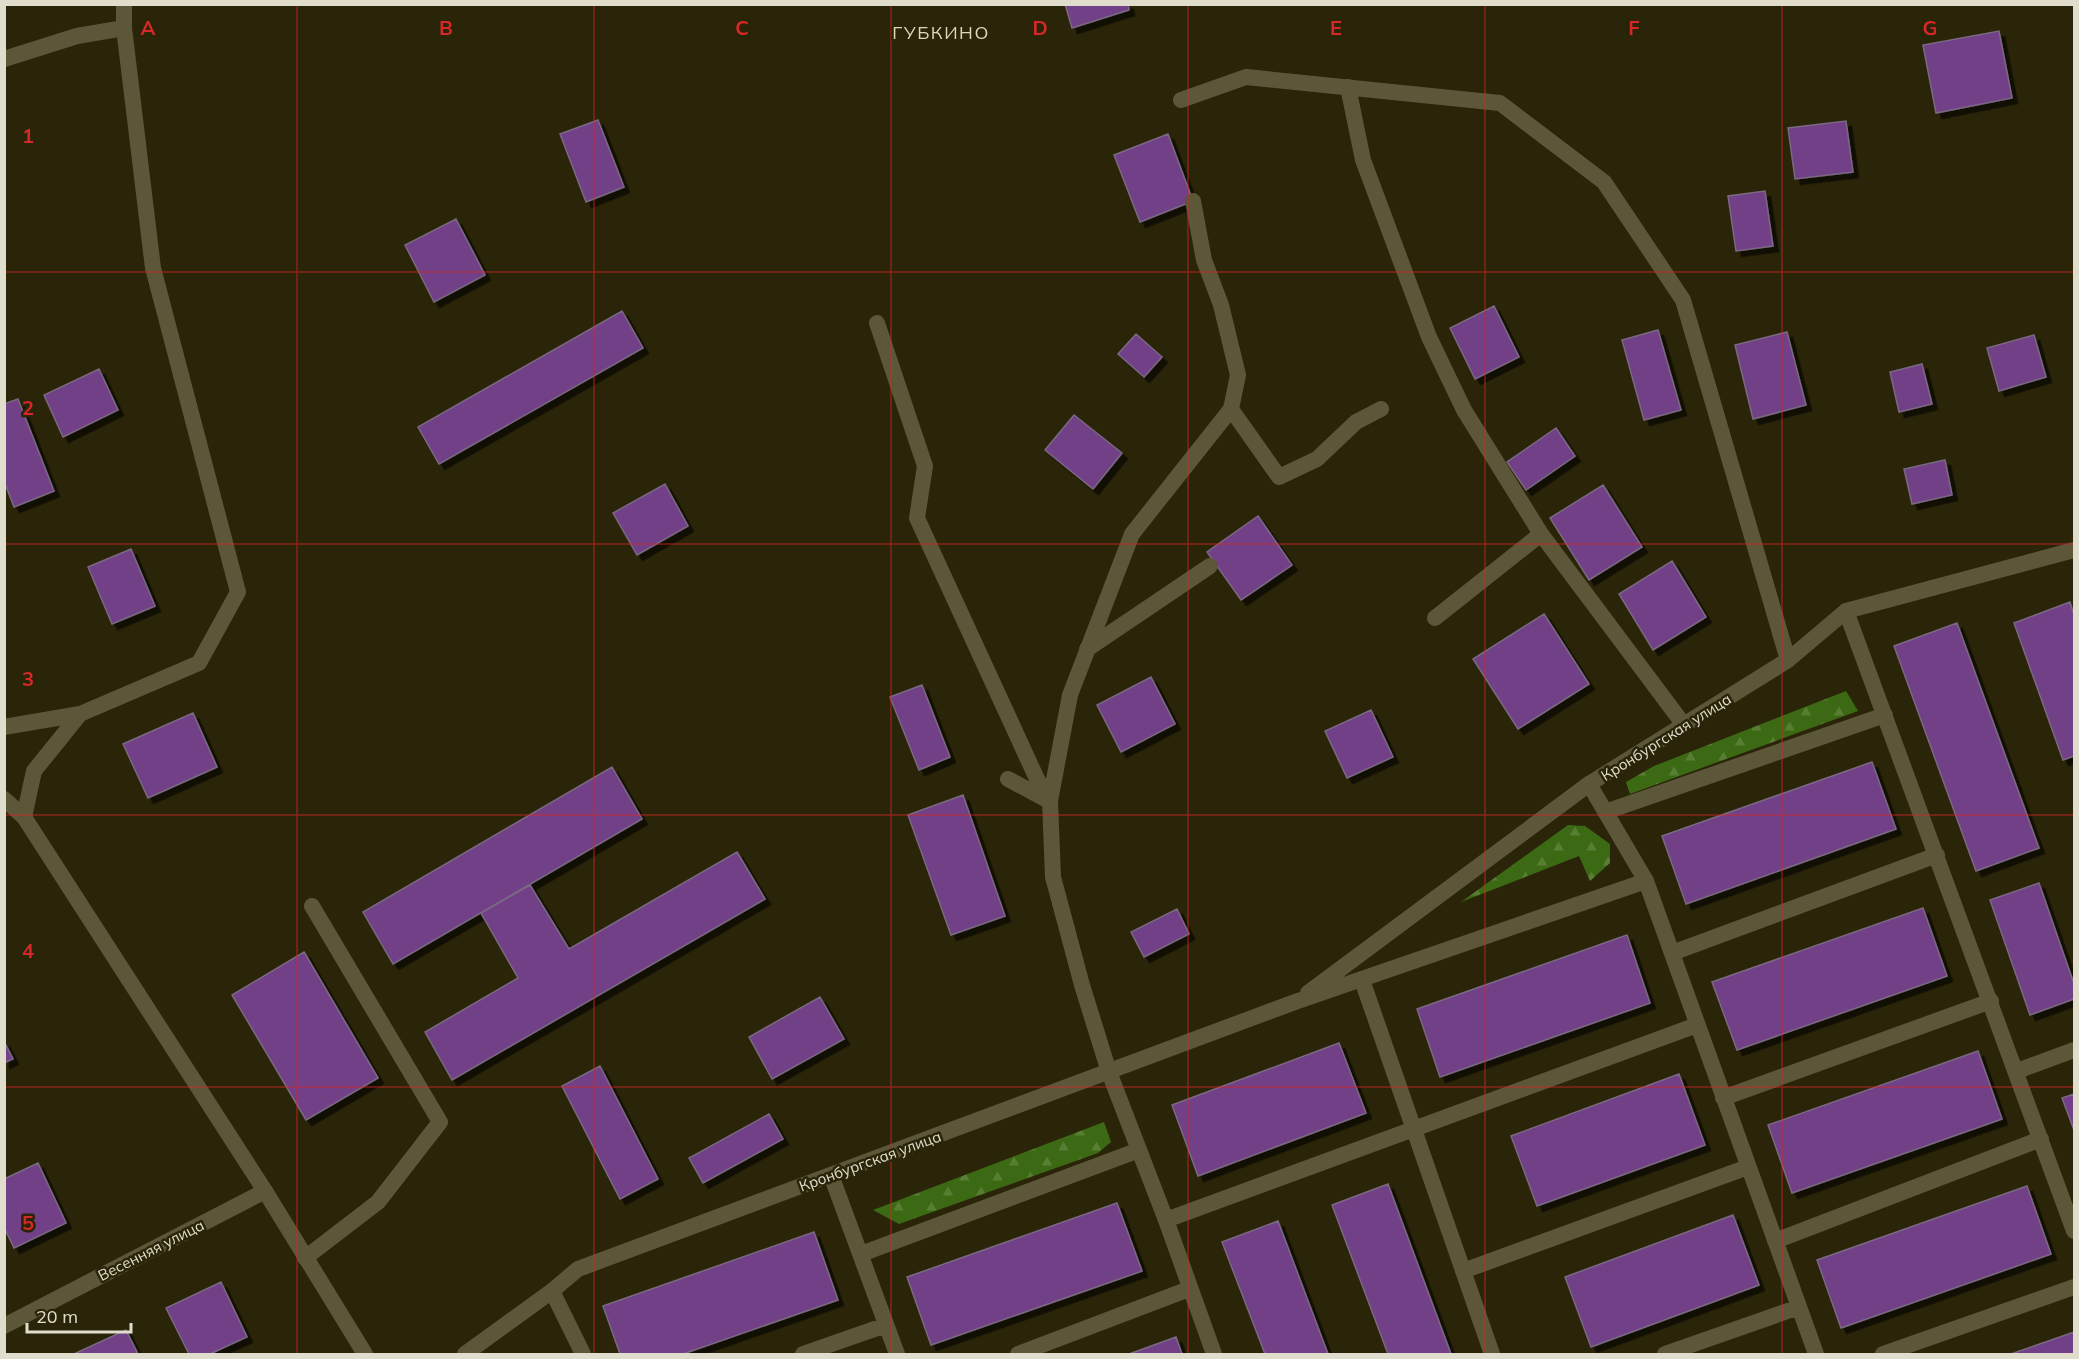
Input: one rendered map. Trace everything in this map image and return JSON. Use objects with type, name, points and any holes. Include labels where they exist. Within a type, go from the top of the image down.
[{"type":"street","points":[[4,727],[80,714],[200,663],[238,592],[153,268],[124,28],[124,4]]},
{"type":"street","points":[[4,59],[76,36],[124,28]]},
{"type":"street","points":[[1181,100],[1246,77],[1500,103],[1604,182],[1683,300],[1788,660]]},
{"type":"street","points":[[1348,87],[1363,160],[1429,336],[1464,410],[1540,534],[1684,726]]},
{"type":"street","points":[[1193,201],[1204,261],[1221,305],[1238,375],[1231,409],[1132,534],[1070,695],[1050,801],[1053,877],[1082,985],[1109,1072],[1214,1354]]},
{"type":"street","points":[[877,324],[925,466],[917,518],[1037,779],[1050,801]]},
{"type":"street","points":[[1231,409],[1279,477],[1317,459],[1356,422],[1381,410]]},
{"type":"street","points":[[1435,618],[1540,534]]},
{"type":"street","name":"Кронбургская улица","points":[[1295,1002],[1589,784],[1788,660],[1846,611],[2074,550]]},
{"type":"street","points":[[1087,649],[1210,566]]},
{"type":"street","points":[[1846,611],[2074,1231]]},
{"type":"street","points":[[24,817],[34,771],[80,714]]},
{"type":"street","points":[[1605,812],[1885,715]]},
{"type":"street","points":[[1008,779],[1050,801]]},
{"type":"street","points":[[1589,784],[1646,881],[1816,1354]]},
{"type":"street","points":[[4,799],[24,817],[265,1191],[365,1354]]},
{"type":"street","points":[[1672,953],[1937,855]]},
{"type":"street","name":"Кронбургская улица","points":[[465,1354],[552,1291],[578,1269],[1295,1002],[1646,881]]},
{"type":"street","points":[[304,1258],[378,1202],[440,1122],[312,906]]},
{"type":"street","points":[[1362,980],[1492,1354]]},
{"type":"street","points":[[1723,1098],[1991,1001]]},
{"type":"street","points":[[1166,1220],[1697,1025]]},
{"type":"street","points":[[2017,1071],[2074,1050]]},
{"type":"street","points":[[1775,1241],[2041,1139]]},
{"type":"street","points":[[861,1254],[1139,1150]]},
{"type":"street","points":[[1463,1271],[1749,1167]]},
{"type":"street","points":[[831,1175],[897,1354]]},
{"type":"street","name":"Весенняя улица","points":[[4,1326],[265,1191]]},
{"type":"street","points":[[1883,1354],[2074,1287]]},
{"type":"street","points":[[1018,1354],[1189,1289]]},
{"type":"street","points":[[552,1291],[582,1354]]},
{"type":"street","points":[[1665,1354],[1799,1307]]},
{"type":"street","points":[[803,1354],[886,1324]]},
{"type":"green space","points":[[1846,691],[1858,711],[1630,794],[1626,782],[1654,766]]},
{"type":"green space","points":[[1568,825],[1585,826],[1610,844],[1610,863],[1590,881],[1579,856],[1461,902]]},
{"type":"green space","points":[[1104,1122],[1111,1142],[1098,1153],[899,1224],[873,1210]]},
{"type":"building","points":[[1065,4],[1128,4],[1129,10],[1072,28]]},
{"type":"building","points":[[1999,31],[2012,98],[1936,113],[1923,45]]},
{"type":"building","points":[[598,120],[624,187],[586,202],[560,134]]},
{"type":"building","points":[[1846,121],[1853,172],[1795,179],[1788,128]]},
{"type":"building","points":[[1168,134],[1193,201],[1140,222],[1114,155]]},
{"type":"building","points":[[1765,191],[1773,246],[1736,251],[1728,196]]},
{"type":"building","points":[[456,219],[485,275],[434,302],[405,245]]},
{"type":"building","points":[[1494,306],[1519,357],[1475,379],[1450,328]]},
{"type":"building","points":[[622,311],[643,348],[439,464],[418,427]]},
{"type":"building","points":[[1658,330],[1681,410],[1644,420],[1622,340]]},
{"type":"building","points":[[1787,332],[1806,405],[1753,419],[1735,345]]},
{"type":"building","points":[[1136,334],[1162,357],[1144,377],[1118,354]]},
{"type":"building","points":[[2034,335],[2046,377],[1999,391],[1987,348]]},
{"type":"building","points":[[1922,364],[1932,404],[1899,412],[1890,372]]},
{"type":"building","points":[[99,369],[118,410],[63,437],[44,395]]},
{"type":"building","points":[[18,399],[54,491],[14,507],[4,481],[4,404]]},
{"type":"building","points":[[1074,415],[1122,453],[1093,489],[1045,450]]},
{"type":"building","points":[[1556,428],[1575,456],[1526,490],[1507,462]]},
{"type":"building","points":[[1945,460],[1952,495],[1912,504],[1904,469]]},
{"type":"building","points":[[665,484],[688,526],[637,555],[613,513]]},
{"type":"building","points":[[1603,485],[1642,547],[1589,580],[1550,518]]},
{"type":"building","points":[[1258,516],[1292,565],[1241,600],[1207,552]]},
{"type":"building","points":[[131,549],[155,606],[112,624],[88,567]]},
{"type":"building","points":[[1672,561],[1706,617],[1653,650],[1619,594]]},
{"type":"building","points":[[2070,602],[2074,615],[2074,756],[2063,760],[2014,623]]},
{"type":"building","points":[[1544,614],[1589,684],[1518,729],[1473,659]]},
{"type":"building","points":[[1957,623],[2039,848],[1976,871],[1894,646]]},
{"type":"building","points":[[1151,677],[1175,724],[1121,752],[1097,705]]},
{"type":"building","points":[[922,685],[950,757],[919,770],[890,697]]},
{"type":"building","points":[[1371,710],[1393,757],[1347,778],[1325,731]]},
{"type":"building","points":[[193,713],[217,767],[148,798],[123,744]]},
{"type":"building","points":[[1872,762],[1896,829],[1686,904],[1662,836]]},
{"type":"building","points":[[612,767],[642,819],[393,964],[363,912]]},
{"type":"building","points":[[963,795],[1005,916],[951,935],[908,815]]},
{"type":"building","points":[[737,852],[765,899],[452,1080],[425,1032],[518,978],[481,913],[530,885],[569,949]]},
{"type":"building","points":[[2039,883],[2074,984],[2074,999],[2030,1015],[1990,900]]},
{"type":"building","points":[[1923,908],[1947,976],[1737,1050],[1712,982]]},
{"type":"building","points":[[1177,909],[1189,934],[1144,957],[1131,932]]},
{"type":"building","points":[[1627,935],[1650,1003],[1440,1077],[1417,1009]]},
{"type":"building","points":[[304,952],[378,1078],[306,1120],[232,995]]},
{"type":"building","points":[[820,997],[844,1039],[772,1079],[749,1037]]},
{"type":"building","points":[[4,1041],[13,1059],[4,1063]]},
{"type":"building","points":[[1339,1043],[1366,1113],[1198,1176],[1172,1105]]},
{"type":"building","points":[[1978,1051],[2002,1119],[1792,1193],[1768,1125]]},
{"type":"building","points":[[600,1066],[658,1179],[620,1199],[562,1086]]},
{"type":"building","points":[[1679,1074],[1705,1145],[1537,1206],[1511,1136]]},
{"type":"building","points":[[2074,1094],[2074,1130],[2062,1098]]},
{"type":"building","points":[[769,1114],[783,1139],[703,1183],[689,1158]]},
{"type":"building","points":[[38,1163],[66,1223],[14,1248],[4,1227],[4,1179]]},
{"type":"building","points":[[1388,1184],[1451,1354],[1388,1354],[1332,1205]]},
{"type":"building","points":[[2027,1186],[2051,1254],[1841,1328],[1817,1260]]},
{"type":"building","points":[[1117,1203],[1142,1271],[931,1345],[907,1277]]},
{"type":"building","points":[[1733,1215],[1759,1285],[1591,1347],[1565,1277]]},
{"type":"building","points":[[1278,1221],[1328,1354],[1265,1354],[1222,1242]]},
{"type":"building","points":[[814,1232],[838,1300],[683,1354],[620,1354],[603,1306]]},
{"type":"building","points":[[221,1282],[247,1337],[210,1354],[189,1354],[166,1308]]},
{"type":"building","points":[[126,1330],[138,1354],[74,1354]]},
{"type":"building","points":[[2074,1332],[2074,1354],[2011,1354]]},
{"type":"building","points":[[1176,1337],[1182,1354],[1129,1354]]},
{"type":"district","name":"ГУБКИНО","points":[[941,32]]}]
